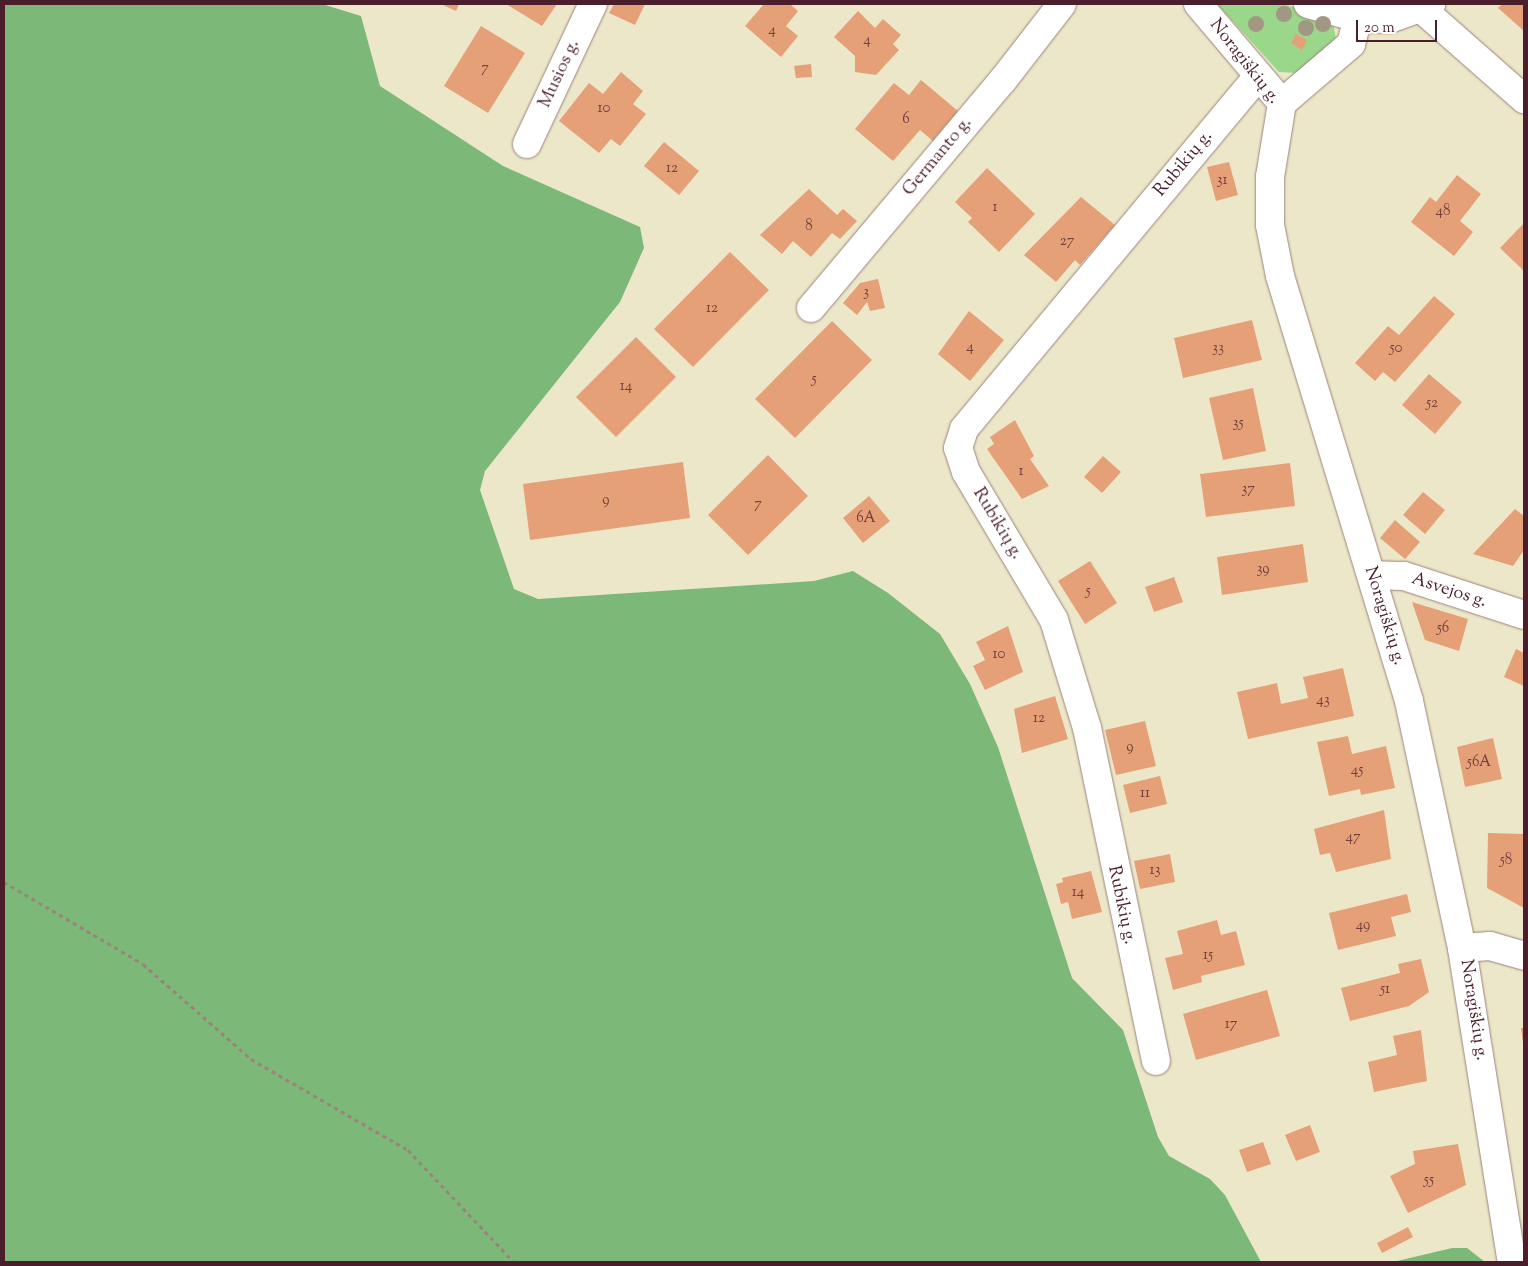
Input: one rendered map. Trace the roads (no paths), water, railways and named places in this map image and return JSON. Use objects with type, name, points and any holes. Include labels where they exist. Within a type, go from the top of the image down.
[{"type":"street","name":"Musios g.","points":[[527,144],[593,4]]},
{"type":"street","name":"Germanto g.","points":[[811,308],[1003,80],[1062,4]]},
{"type":"street","name":"Noragiškių g.","points":[[1198,4],[1282,103],[1270,177],[1273,242],[1302,358],[1372,575],[1409,701],[1462,948],[1512,1262]]},
{"type":"street","points":[[1308,4],[1358,18],[1389,19],[1427,7],[1524,99]]},
{"type":"street","points":[[1282,103],[1352,44],[1358,18]]},
{"type":"street","name":"Rubikių g.","points":[[1156,1061],[1087,728],[1054,620],[966,472],[958,448],[964,429],[1258,76]]},
{"type":"street","name":"Asvejos g.","points":[[1372,575],[1404,576],[1524,615]]},
{"type":"street","points":[[1462,948],[1490,946],[1524,956]]}]
